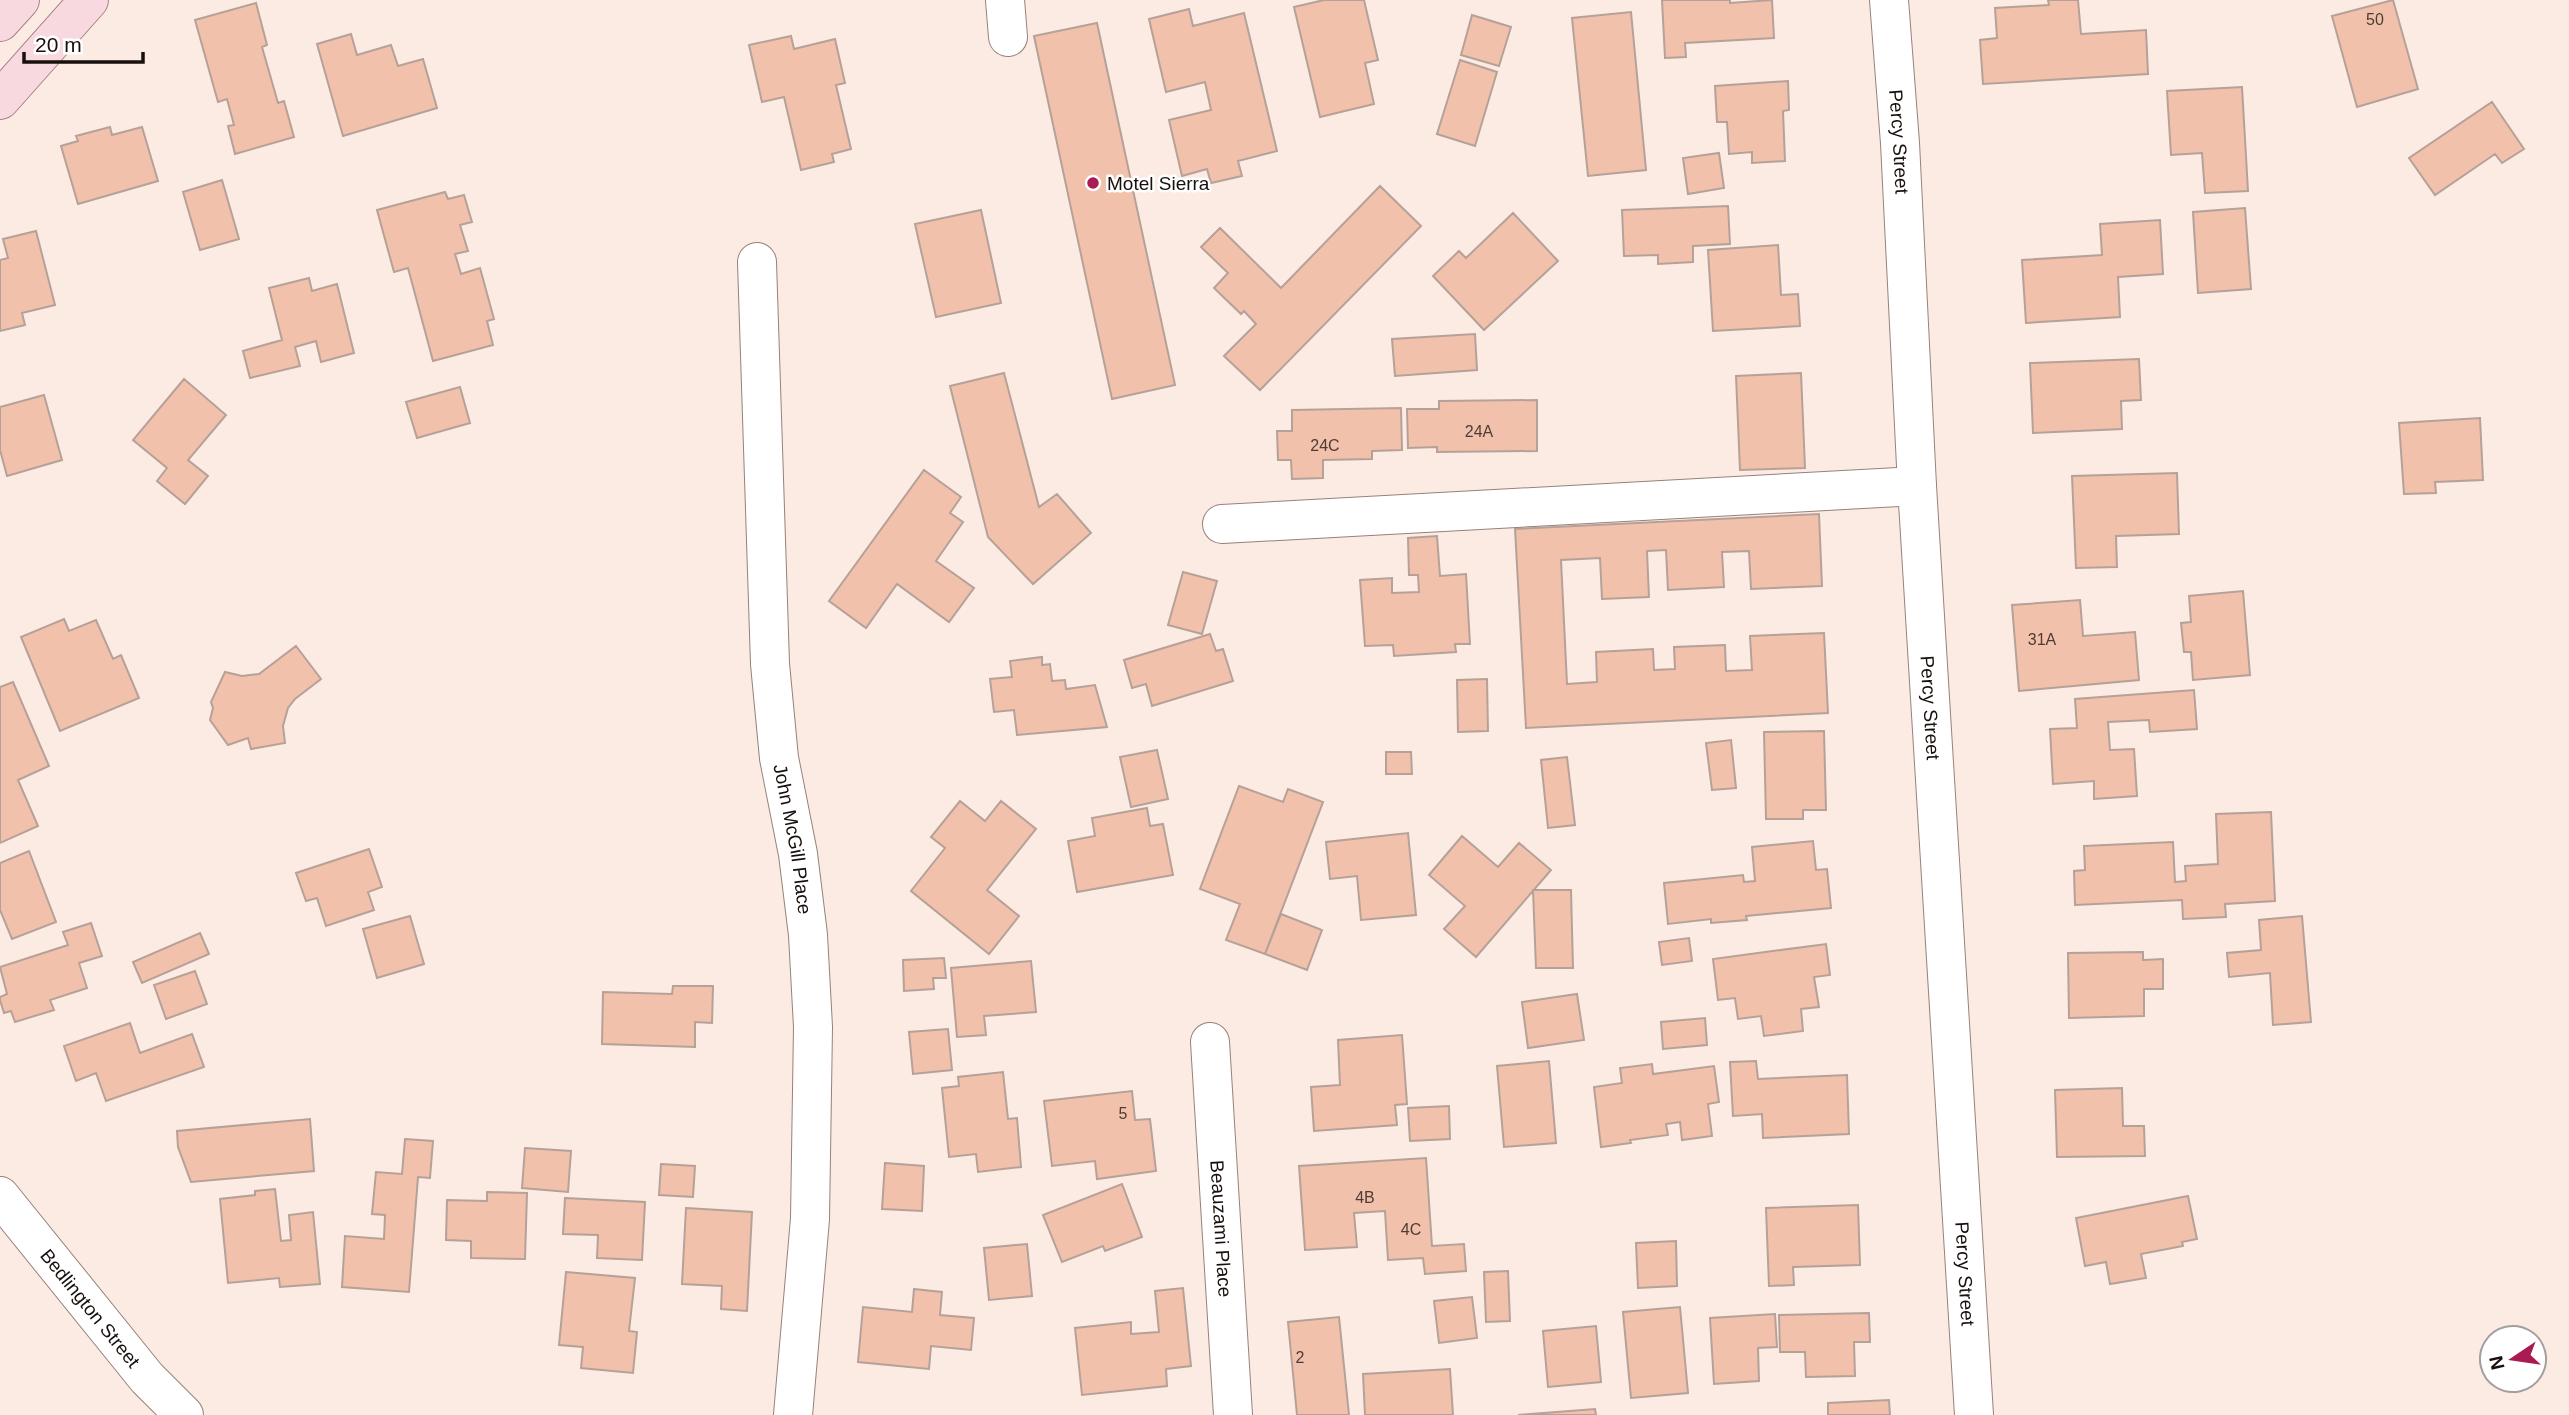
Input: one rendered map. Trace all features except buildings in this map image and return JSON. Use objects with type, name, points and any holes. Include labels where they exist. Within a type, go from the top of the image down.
[{"type":"main road","points":[[0,22],[20,0]]},
{"type":"main road","points":[[0,100],[89,0]]},
{"type":"street","name":"Percy Street","points":[[1889,0],[1900,143],[1917,486],[1974,1415]]},
{"type":"street","name":"John McGill Place","points":[[757,262],[770,664],[779,758],[798,854],[808,935],[813,1027],[810,1219],[793,1415]]},
{"type":"street","points":[[1222,524],[1917,486]]},
{"type":"street","name":"Beauzami Place","points":[[1210,1042],[1233,1415]]},
{"type":"street","name":"Bedlington Street","points":[[0,1196],[147,1378],[184,1415]]},
{"type":"place","name":"Motel Sierra","points":[[1093,183]]}]
